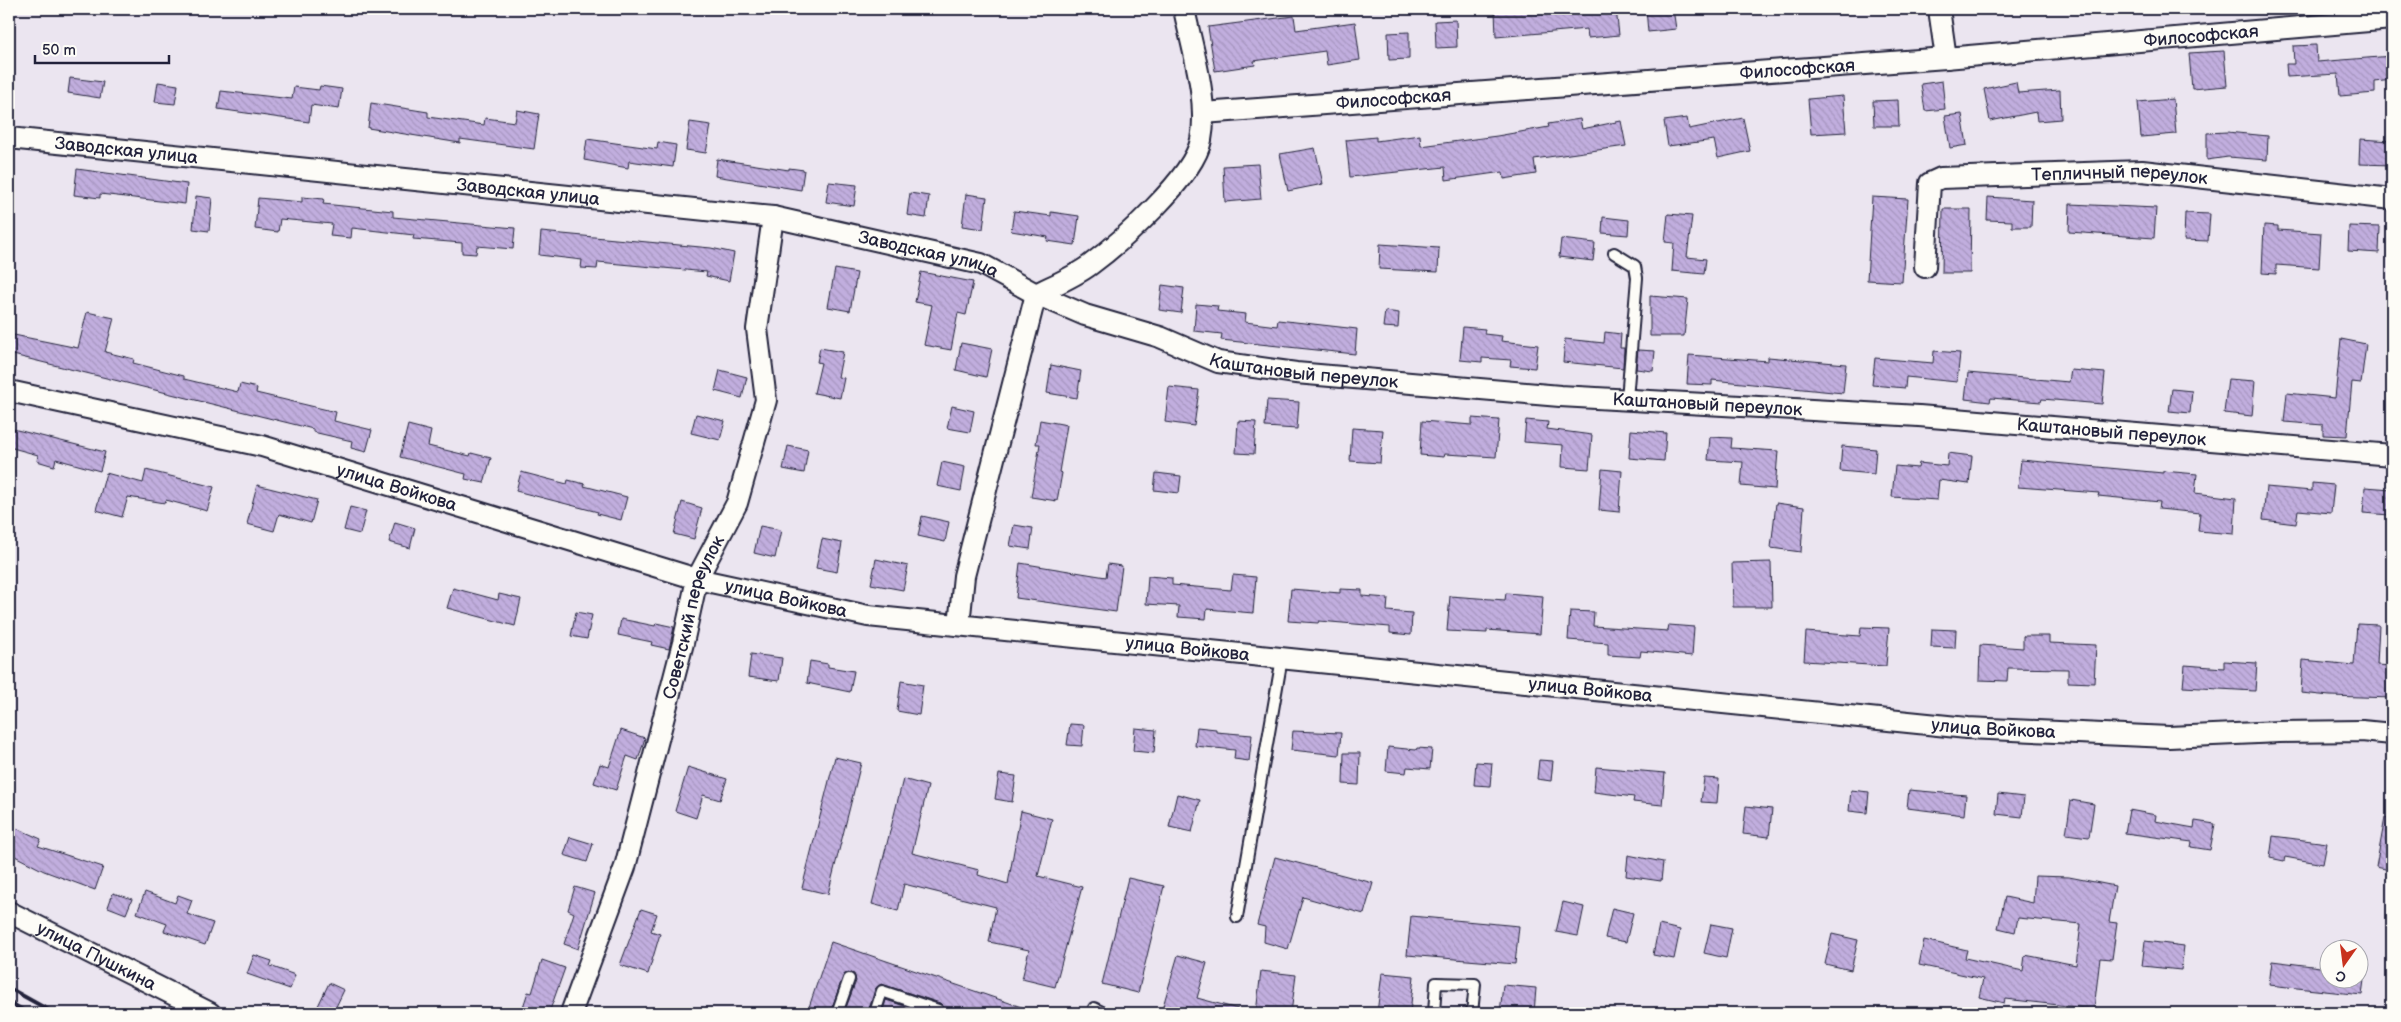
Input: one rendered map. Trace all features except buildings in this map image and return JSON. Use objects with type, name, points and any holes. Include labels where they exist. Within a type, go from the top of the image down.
[{"type":"street","points":[[959,625],[964,576],[1036,294],[1088,266],[1136,226],[1192,165],[1201,140],[1203,113],[1184,9]]},
{"type":"street","points":[[1939,9],[1946,58]]},
{"type":"street","name":"Философская","points":[[1203,113],[1946,58],[2392,19]]},
{"type":"street","name":"Заводская улица","points":[[9,138],[774,217],[982,264],[1036,294]]},
{"type":"street","name":"Тепличный переулок","points":[[1925,267],[1930,183],[1941,178],[2142,171],[2392,199]]},
{"type":"street","name":"Советский переулок","points":[[571,1013],[624,867],[683,643],[697,579],[737,503],[766,400],[757,329],[774,217]]},
{"type":"street","name":"Каштановый переулок","points":[[1036,294],[1085,315],[1160,337],[1218,362],[1296,373],[1627,399],[1919,416],[2392,455]]},
{"type":"street","name":"улица Войкова","points":[[9,391],[262,446],[697,579],[868,616],[1967,728],[2168,737],[2362,731],[2392,734]]},
{"type":"street","name":"улица Пушкина","points":[[9,912],[210,1013]]},
{"type":"lane","points":[[1614,253],[1635,266],[1637,278],[1627,399]]},
{"type":"lane","points":[[1237,917],[1282,658]]},
{"type":"lane","points":[[836,1013],[849,979]]},
{"type":"lane","points":[[1434,1013],[1436,983],[1475,984],[1472,1013]]},
{"type":"lane","points":[[875,1013],[882,991],[941,1012]]},
{"type":"lane","points":[[1094,1008],[1104,1013]]},
{"type":"railway","points":[[9,988],[54,1013]]},
{"type":"railway","points":[[9,1002],[28,1013]]}]
